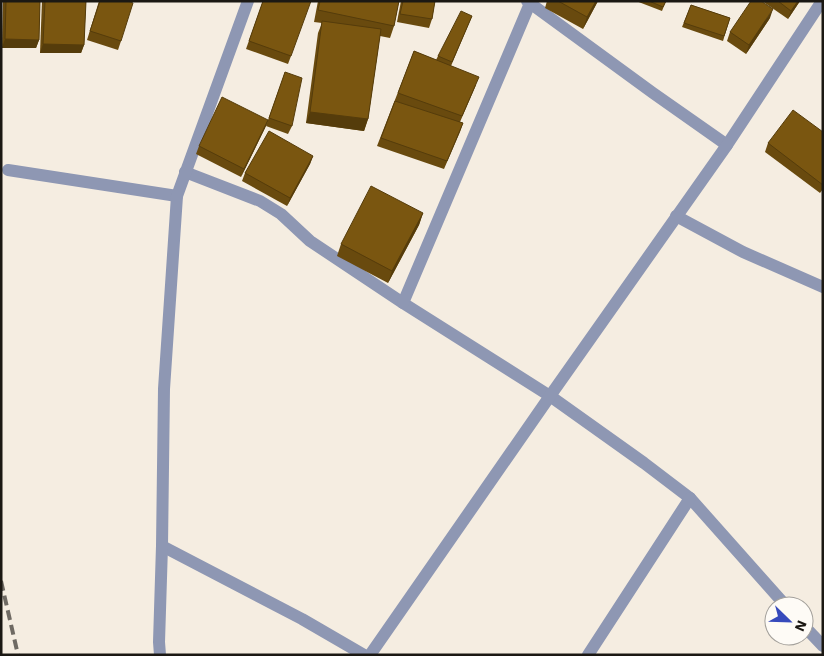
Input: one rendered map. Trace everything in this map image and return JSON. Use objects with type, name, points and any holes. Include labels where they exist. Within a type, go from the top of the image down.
[{"type":"street","points":[[160,655],[164,389],[177,196],[248,1]]},
{"type":"street","points":[[370,655],[727,145],[822,1]]},
{"type":"street","points":[[403,303],[530,2],[727,145]]},
{"type":"street","points":[[8,170],[177,196]]},
{"type":"street","points":[[185,172],[260,201],[281,214],[310,241],[403,303],[550,396],[644,463],[690,498],[777,596]]},
{"type":"street","points":[[676,216],[743,252],[823,287]]},
{"type":"street","points":[[588,655],[690,498]]},
{"type":"street","points":[[162,546],[302,619],[364,655]]},
{"type":"street","points":[[814,637],[823,646]]},
{"type":"building","points":[[6,1],[40,1],[39,40],[5,39]]},
{"type":"building","points":[[45,1],[86,1],[84,45],[43,44]]},
{"type":"building","points":[[100,1],[128,1],[133,3],[121,41],[90,31]]},
{"type":"building","points":[[263,1],[311,1],[291,56],[249,41]]},
{"type":"building","points":[[320,1],[399,1],[394,26],[318,10]]},
{"type":"building","points":[[403,1],[435,1],[432,19],[400,14]]},
{"type":"building","points":[[558,1],[596,1],[587,17]]},
{"type":"building","points":[[649,1],[666,1],[663,7]]},
{"type":"building","points":[[751,1],[761,1],[773,9],[749,45],[730,32]]},
{"type":"building","points":[[778,1],[798,1],[791,11]]},
{"type":"building","points":[[691,5],[730,18],[724,36],[684,23]]},
{"type":"building","points":[[461,11],[472,16],[452,62],[438,56]]},
{"type":"building","points":[[322,21],[381,29],[368,119],[310,112]]},
{"type":"building","points":[[414,51],[479,77],[462,116],[398,93]]},
{"type":"building","points":[[285,72],[302,78],[292,126],[269,118]]},
{"type":"building","points":[[222,97],[268,120],[244,169],[199,146]]},
{"type":"building","points":[[395,101],[463,123],[447,161],[381,138]]},
{"type":"building","points":[[793,110],[823,132],[823,185],[768,143]]},
{"type":"building","points":[[269,131],[313,156],[290,198],[245,173]]},
{"type":"building","points":[[371,186],[423,213],[392,271],[341,244]]},
{"type":"railway","points":[[1,581],[18,655]]}]
